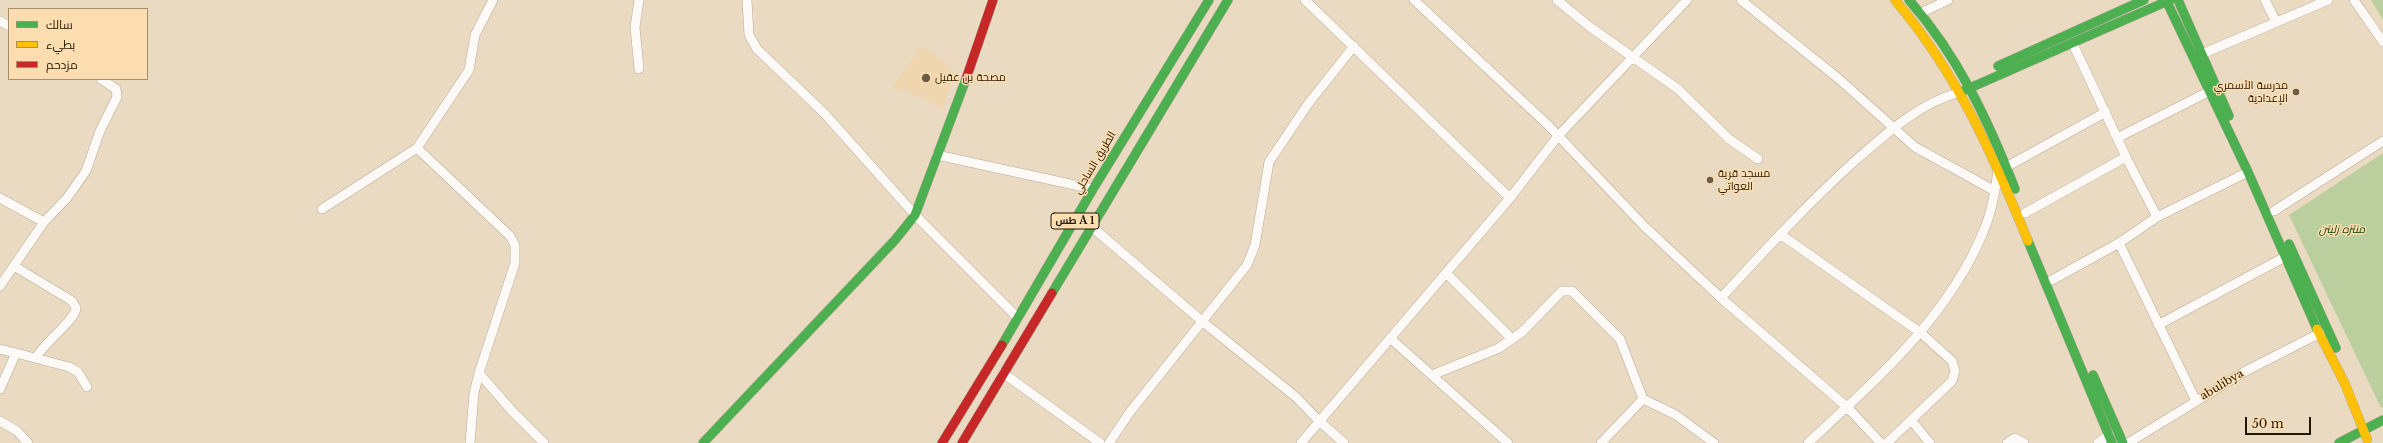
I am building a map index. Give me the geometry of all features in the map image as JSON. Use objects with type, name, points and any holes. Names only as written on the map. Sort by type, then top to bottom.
[{"type":"main road","points":[[703,443],[895,240],[915,215],[993,0]]},
{"type":"main road","name":"الطريق الساحلي","points":[[942,443],[1018,318],[1093,189],[1209,0]]},
{"type":"main road","name":"طس A 1","points":[[962,443],[1228,0]]},
{"type":"main road","points":[[1895,0],[1912,18],[1931,44],[1959,89],[2025,213],[2122,443]]},
{"type":"main road","points":[[1959,89],[2144,0]]},
{"type":"main road","points":[[2178,0],[2373,430]]},
{"type":"main road","points":[[1969,84],[2073,44],[2168,1],[2208,92],[2248,172],[2320,334],[2373,430]]},
{"type":"main road","points":[[1914,5],[1969,84],[2111,439]]},
{"type":"main road","points":[[2364,441],[2383,420]]},
{"type":"main road","points":[[2339,443],[2373,430]]},
{"type":"street","points":[[322,209],[417,148],[469,70],[475,35],[493,0]]},
{"type":"street","points":[[639,0],[635,27],[639,69]]},
{"type":"street","points":[[747,0],[749,34],[757,49],[825,114],[915,215],[1018,318]]},
{"type":"street","points":[[1305,0],[1510,198]]},
{"type":"street","points":[[1414,0],[1558,136],[1644,226],[1721,298],[1847,407],[1881,443]]},
{"type":"street","points":[[1557,0],[1590,27],[1678,89],[1729,139],[1758,159]]},
{"type":"street","points":[[1301,443],[1510,198],[1558,136],[1687,0]]},
{"type":"street","points":[[1741,0],[1839,79],[1892,128],[1927,154],[1995,191]]},
{"type":"street","points":[[1914,5],[1948,0]]},
{"type":"street","points":[[2265,0],[2276,22]]},
{"type":"street","points":[[2202,54],[2328,0]]},
{"type":"street","points":[[2354,0],[2383,42]]},
{"type":"street","points":[[2073,44],[2119,137],[2126,157],[2157,218]]},
{"type":"street","points":[[1109,443],[1130,412],[1247,265],[1255,245],[1269,162],[1308,104],[1354,46]]},
{"type":"street","points":[[0,286],[44,222],[67,198],[86,171],[100,131],[117,97],[116,89],[102,80]]},
{"type":"street","points":[[1721,298],[1829,184],[1892,128],[1959,89]]},
{"type":"street","points":[[2119,137],[2208,92]]},
{"type":"street","points":[[1808,443],[1847,407],[1921,333],[1956,282],[1974,252],[1984,229],[2002,169],[2106,112]]},
{"type":"street","points":[[2274,211],[2383,141]]},
{"type":"street","points":[[417,148],[510,236],[515,245],[514,263],[474,392],[470,443]]},
{"type":"street","points":[[938,155],[1093,189]]},
{"type":"street","points":[[2025,213],[2126,157]]},
{"type":"street","points":[[2052,280],[2119,243],[2157,218],[2248,172]]},
{"type":"street","points":[[0,198],[44,222]]},
{"type":"street","points":[[1092,227],[1203,322],[1296,397],[1319,421],[1344,443]]},
{"type":"street","points":[[1780,234],[1921,333],[1952,361],[1955,371],[1952,381],[1887,443]]},
{"type":"street","points":[[2119,243],[2196,401]]},
{"type":"street","points":[[2158,324],[2285,257]]},
{"type":"street","points":[[14,266],[72,302],[76,308],[73,316],[51,338],[36,358]]},
{"type":"street","points":[[1446,273],[1512,339]]},
{"type":"street","points":[[1432,375],[1499,348],[1512,339],[1562,291],[1572,291],[1620,339],[1643,399],[1676,415],[1714,443]]},
{"type":"street","name":"abulibya","points":[[2128,443],[2244,372],[2320,334]]},
{"type":"street","points":[[1390,338],[1432,375],[1498,439],[1508,443]]},
{"type":"street","points":[[0,349],[36,358],[78,372],[88,387]]},
{"type":"street","points":[[0,389],[16,353]]},
{"type":"street","points":[[479,373],[512,411],[544,443]]},
{"type":"street","points":[[1004,373],[1100,443]]},
{"type":"street","points":[[1601,443],[1643,399]]},
{"type":"street","points":[[1911,420],[1930,443]]},
{"type":"street","points":[[0,421],[16,431],[28,443]]},
{"type":"street","points":[[2007,443],[2015,438],[2024,443]]},
{"type":"street","points":[[2098,443],[2111,439]]},
{"type":"shaded area","name":"مصحة بن عقيل","points":[[922,46],[950,67],[954,74],[942,110],[920,94],[917,98],[905,88],[901,93],[892,86]]},
{"type":"green space","points":[[2371,0],[2383,0],[2383,20]]},
{"type":"green space","name":"منتزه زليتن","points":[[2383,153],[2383,407],[2381,408],[2289,215]]},
{"type":"traffic: fast","points":[[1002,345],[1093,189],[1209,0]]},
{"type":"traffic: fast","points":[[1052,293],[1228,0]]},
{"type":"traffic: fast","points":[[1909,0],[1927,21],[1957,66],[1983,114],[2015,189]]},
{"type":"traffic: fast","points":[[1998,66],[2144,0]]},
{"type":"traffic: fast","points":[[2166,0],[2248,172],[2317,329]]},
{"type":"traffic: fast","points":[[1963,91],[2170,0]]},
{"type":"traffic: fast","points":[[2178,0],[2229,116]]},
{"type":"traffic: fast","points":[[703,443],[895,240],[915,215],[966,79]]},
{"type":"traffic: fast","points":[[2028,241],[2112,443]]},
{"type":"traffic: fast","points":[[2289,244],[2336,348]]},
{"type":"traffic: fast","points":[[2093,375],[2123,443]]},
{"type":"traffic: fast","points":[[2339,443],[2383,420]]},
{"type":"traffic: slow","points":[[1895,0],[1937,56],[1955,85],[2001,176],[2028,241]]},
{"type":"traffic: slow","points":[[2317,329],[2345,384],[2367,439]]},
{"type":"traffic: jam","points":[[966,79],[993,0]]},
{"type":"traffic: jam","points":[[962,443],[1052,293]]},
{"type":"traffic: jam","points":[[942,443],[1002,345]]},
{"type":"place","name":"مصحة بن عقيل","points":[[926,78]]},
{"type":"place","name":"مدرسة الأسمري الإعدادية","points":[[2296,92]]},
{"type":"place","name":"مسجد قرية العواتي","points":[[1710,180]]}]
